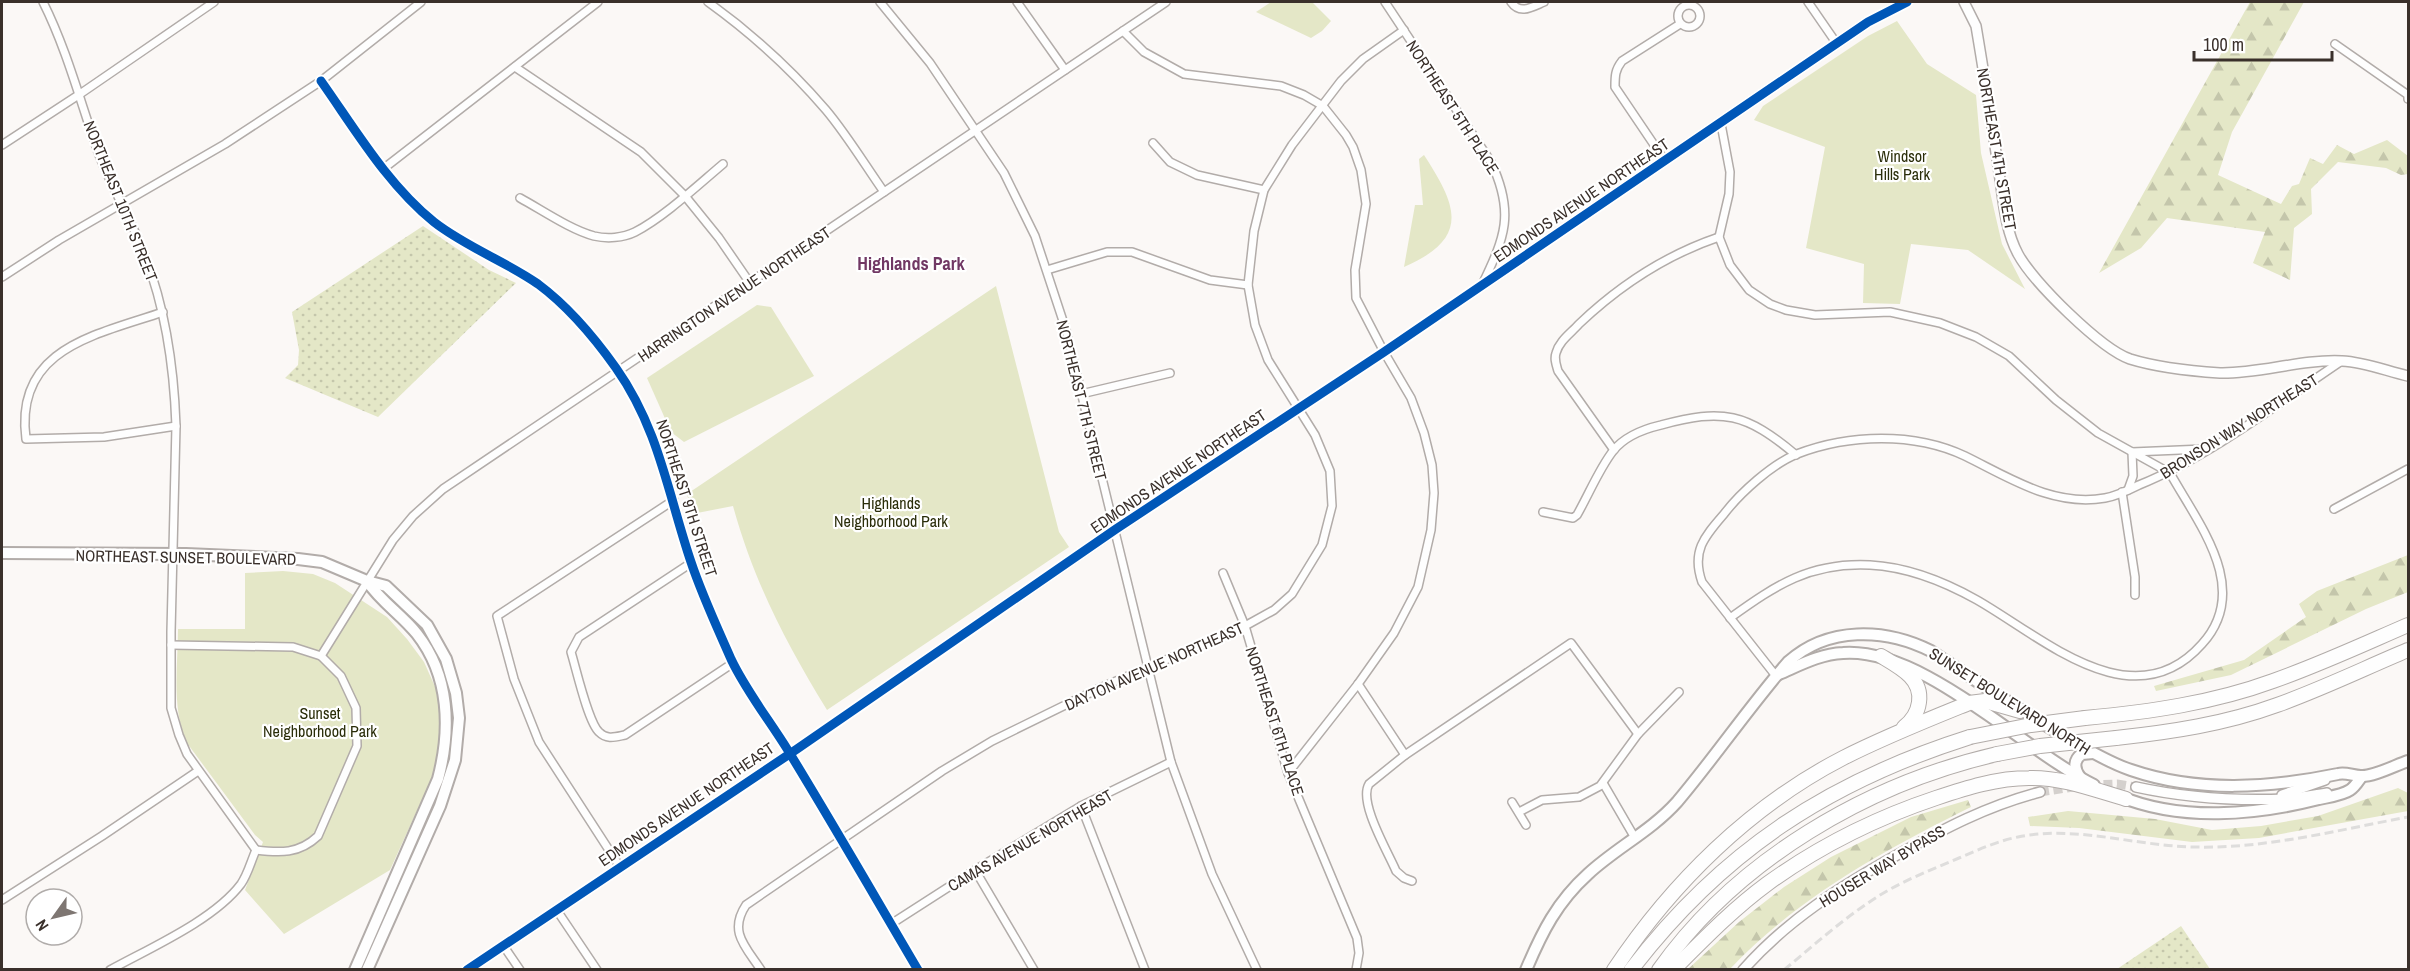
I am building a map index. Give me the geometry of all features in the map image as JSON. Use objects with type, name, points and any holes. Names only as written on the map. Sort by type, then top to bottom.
[{"type":"highway","points":[[1630,969],[1702,888],[1748,849],[1794,816],[1845,786],[1878,770],[1970,737],[2031,725],[2183,705],[2244,691],[2300,671],[2409,625]]},
{"type":"highway","points":[[1659,969],[1685,937],[1734,888],[1774,855],[1860,802],[1908,781],[1967,761],[2040,746],[2209,725],[2302,696],[2409,650]]},
{"type":"highway","points":[[1881,656],[1908,673],[1917,685],[1920,694],[1915,716],[1893,734]]},
{"type":"highway","points":[[1614,969],[1642,930],[1678,887],[1734,833],[1807,779],[1893,734],[1969,703],[1985,701],[2020,711]]},
{"type":"highway","points":[[1673,969],[1742,904],[1766,885],[1824,848],[1904,809],[1967,788],[2008,779],[2031,778],[2065,782],[2126,799]]},
{"type":"main road","name":"NORTHEAST SUNSET BOULEVARD","points":[[2,553],[173,554],[298,559],[340,568],[367,581],[386,586],[426,625],[446,659],[450,673],[459,718],[455,760],[449,783],[367,969]]},
{"type":"main road","name":"NORTHEAST SUNSET BOULEVARD","points":[[355,969],[429,802],[444,758],[447,718],[439,677],[424,644],[406,623],[377,596],[367,581]]},
{"type":"main road","name":"SUNSET BOULEVARD NORTH","points":[[1526,969],[1545,928],[1569,893],[1589,873],[1676,803],[1796,654],[1843,635],[1877,634],[1896,637],[1930,651],[2020,711],[2094,753],[2131,770],[2215,786],[2267,786],[2344,772],[2362,776]]},
{"type":"main road","points":[[424,644],[435,654],[443,669],[450,673]]},
{"type":"main road","name":"SUNSET BOULEVARD NORTH","points":[[1776,676],[1808,661],[1834,654],[1859,652],[1881,656],[1906,665],[1969,703],[2082,778],[2126,799],[2168,808],[2199,812],[2246,812],[2290,807],[2350,790]]},
{"type":"main road","points":[[2082,778],[2075,768],[2076,760],[2082,754],[2094,753]]},
{"type":"main road","points":[[2350,790],[2362,776],[2409,761]]},
{"type":"street","name":"NORTHEAST 10TH STREET","points":[[43,2],[58,30],[98,153],[146,256],[163,312],[174,386],[176,426],[171,645],[171,708],[174,722],[187,754],[256,850]]},
{"type":"street","points":[[2,145],[214,2]]},
{"type":"street","points":[[2,277],[122,203],[225,144],[321,81],[421,2]]},
{"type":"street","points":[[383,169],[598,2]]},
{"type":"street","points":[[708,2],[746,30],[827,111],[884,192]]},
{"type":"street","name":"NORTHEAST 7TH STREET","points":[[880,2],[930,63],[1004,173],[1022,206],[1047,270],[1066,330],[1171,762],[1212,874],[1257,969]]},
{"type":"street","points":[[1017,2],[1065,70]]},
{"type":"street","name":"HARRINGTON AVENUE NORTHEAST","points":[[321,656],[393,540],[442,489],[1166,2]]},
{"type":"street","name":"NORTHEAST 5TH PLACE","points":[[1385,2],[1491,162],[1502,184],[1505,222],[1501,246],[1482,285]]},
{"type":"street","points":[[1511,2],[1520,9],[1527,10],[1544,2]]},
{"type":"street","points":[[1808,2],[1837,44]]},
{"type":"street","name":"EDMONDS AVENUE NORTHEAST","points":[[467,969],[790,753],[1116,529],[1384,352],[1868,22],[1907,2]]},
{"type":"street","name":"NORTHEAST 4TH STREET","points":[[1964,2],[1976,26],[2011,235],[2018,253],[2036,281],[2065,309],[2109,347],[2128,358],[2169,368],[2226,373],[2312,362],[2342,361]]},
{"type":"street","points":[[1665,161],[1615,87],[1615,76],[1616,69],[1622,61],[1680,24]]},
{"type":"street","name":"DAYTON AVENUE NORTHEAST","points":[[761,969],[739,937],[737,924],[746,904],[942,771],[992,741],[1148,666],[1245,626],[1274,610],[1292,594],[1322,545],[1332,506],[1330,471],[1315,435],[1268,360],[1255,325],[1248,285],[1254,231],[1264,190],[1292,145],[1341,81],[1363,59],[1404,30]]},
{"type":"street","points":[[1123,31],[1143,52],[1184,74],[1281,86],[1304,95],[1323,106],[1346,135],[1361,170],[1366,204],[1355,270],[1356,298],[1411,398],[1424,433],[1432,465],[1434,493],[1432,521],[1418,587],[1394,633],[1358,684],[1288,773]]},
{"type":"street","points":[[2335,44],[2408,96],[2409,99]]},
{"type":"street","points":[[515,68],[641,152],[685,196],[719,238],[750,283]]},
{"type":"street","name":"NORTHEAST 9TH STREET","points":[[321,81],[383,169],[432,221],[452,236],[537,284],[570,311],[595,339],[619,372],[640,407],[652,433],[674,500],[691,563],[733,663],[790,753],[918,969]]},
{"type":"street","points":[[1721,124],[1730,171],[1729,194],[1719,237],[1730,265],[1749,290],[1770,304],[1786,310],[1815,315],[1890,312],[1940,323],[1976,337],[2009,356],[2056,400],[2098,433],[2170,472],[2219,566],[2224,594],[2220,614],[2208,638],[2189,657],[2165,670],[2146,675],[2110,674],[2069,657],[1977,600],[1940,581],[1871,565],[1827,568],[1789,579],[1775,586],[1730,618]]},
{"type":"street","points":[[1153,143],[1170,162],[1197,175],[1264,190]]},
{"type":"street","points":[[520,198],[593,236],[607,238],[623,236],[635,232],[685,196],[723,164]]},
{"type":"street","points":[[1614,450],[1557,371],[1554,360],[1560,343],[1602,302],[1629,282],[1674,254],[1719,237]]},
{"type":"street","points":[[1047,270],[1107,252],[1132,252],[1210,280],[1248,285]]},
{"type":"street","points":[[163,312],[96,335],[58,352],[45,364],[37,376],[23,419],[26,439],[104,437],[176,426]]},
{"type":"street","points":[[2342,361],[2364,363],[2409,376]]},
{"type":"street","name":"BRONSON WAY NORTHEAST","points":[[1776,676],[1702,582],[1698,564],[1702,541],[1735,500],[1766,474],[1796,455],[1833,444],[1873,438],[1916,441],[1963,455],[2006,478],[2046,494],[2072,499],[2108,498],[2170,472],[2342,361]]},
{"type":"street","points":[[1081,394],[1170,373]]},
{"type":"street","points":[[1543,512],[1573,518],[1577,515],[1614,450],[1636,433],[1690,417],[1720,414],[1759,427],[1796,455]]},
{"type":"street","points":[[2132,452],[2207,449]]},
{"type":"street","points":[[2132,452],[2133,476],[2125,491],[2135,577],[2134,596]]},
{"type":"street","points":[[2334,509],[2409,469]]},
{"type":"street","points":[[620,867],[539,742],[514,679],[497,616],[674,500]]},
{"type":"street","points":[[691,563],[579,637],[571,652],[590,716],[598,732],[610,738],[625,735],[733,663]]},
{"type":"street","name":"NORTHEAST 6TH PLACE","points":[[1223,573],[1245,626],[1288,773],[1357,938],[1359,953],[1356,969]]},
{"type":"street","points":[[1412,881],[1396,871],[1366,804],[1365,790],[1373,779],[1405,755],[1571,643],[1638,734]]},
{"type":"street","points":[[110,969],[168,938],[220,904],[241,883],[256,850],[288,852],[310,843],[318,836],[357,746],[356,708],[350,692],[341,676],[321,656],[293,647],[171,645]]},
{"type":"street","points":[[1358,684],[1405,755]]},
{"type":"street","points":[[1519,812],[1542,800],[1585,795],[1603,783],[1638,734],[1678,692]]},
{"type":"street","name":"CAMAS AVENUE NORTHEAST","points":[[891,924],[1081,806],[1171,762]]},
{"type":"street","points":[[2,900],[198,771]]},
{"type":"street","points":[[2265,798],[2297,790],[2344,772]]},
{"type":"street","points":[[1603,783],[1635,838]]},
{"type":"street","points":[[2136,787],[2200,798],[2297,798],[2350,790]]},
{"type":"street","name":"HOUSER WAY BYPASS","points":[[1743,969],[1806,911],[1859,876],[1968,816],[2005,801],[2040,792]]},
{"type":"street","points":[[1512,802],[1526,825]]},
{"type":"street","points":[[1081,806],[1145,969]]},
{"type":"street","points":[[975,870],[1034,969]]},
{"type":"street","points":[[556,909],[597,969]]},
{"type":"street","points":[[503,945],[520,969]]},
{"type":"green space","points":[[1271,2],[1312,2],[1331,21],[1311,38],[1256,12]]},
{"type":"green space","points":[[2250,2],[2304,2],[2232,132],[2218,175],[2281,204],[2292,186],[2299,184],[2310,158],[2323,164],[2337,145],[2354,154],[2387,140],[2408,156],[2408,174],[2401,175],[2386,168],[2338,162],[2311,189],[2312,214],[2294,228],[2290,280],[2253,263],[2265,232],[2167,218],[2141,248],[2099,273]]},
{"type":"green space","name":"Windsor Hills Park","points":[[1897,21],[1927,64],[1976,95],[1981,153],[2002,244],[2025,289],[1968,250],[1911,244],[1900,304],[1863,303],[1864,264],[1806,248],[1825,147],[1754,120],[1763,106],[1868,36]]},
{"type":"green space","points":[[1424,155],[1444,190],[1452,219],[1448,232],[1440,244],[1425,256],[1404,267],[1415,205],[1423,205],[1419,159]]},
{"type":"green space","points":[[423,226],[489,270],[516,283],[378,417],[285,378],[298,365],[299,350],[292,312]]},
{"type":"green space","name":"Highlands Neighborhood Park","points":[[996,286],[1059,532],[1069,547],[827,710],[772,611],[751,561],[733,506],[692,514],[687,494]]},
{"type":"green space","points":[[757,305],[771,307],[814,376],[684,442],[671,432],[647,378]]},
{"type":"green space","points":[[2408,555],[2408,592],[2366,609],[2231,675],[2156,691],[2154,686],[2244,660],[2306,617],[2299,604],[2317,591]]},
{"type":"green space","name":"Sunset Neighborhood Park","points":[[283,571],[313,574],[335,583],[387,617],[424,662],[437,691],[442,713],[441,745],[436,769],[390,870],[284,934],[245,890],[263,842],[255,835],[187,743],[179,716],[176,687],[178,629],[245,629],[245,573]]},
{"type":"green space","points":[[2398,788],[2408,793],[2408,811],[2259,838],[2192,842],[2079,828],[2030,826],[2028,817],[2068,811],[2155,819],[2212,830],[2261,826],[2318,816]]},
{"type":"green space","points":[[1968,800],[1971,807],[1874,858],[1813,898],[1756,943],[1730,969],[1688,969],[1739,922],[1784,887],[1831,857],[1911,817]]},
{"type":"green space","points":[[2181,926],[2210,969],[2117,969]]},
{"type":"tunnel","points":[[2090,785],[2117,784],[2136,787]]},
{"type":"tunnel","points":[[2040,792],[2073,787]]},
{"type":"railway","points":[[1784,970],[1841,923],[1887,891],[1988,846],[2018,837],[2062,833],[2172,846],[2221,847],[2301,838],[2408,817]]},
{"type":"cycle path","points":[[467,970],[797,749],[1116,529],[1384,352],[1868,22],[1907,2]]},
{"type":"cycle path","points":[[321,81],[373,155],[401,191],[417,207],[446,231],[538,284],[580,323],[616,368],[631,391],[653,438],[695,574],[737,671],[782,740],[918,970]]},
{"type":"district","name":"Highlands Park","points":[[911,263]]}]
